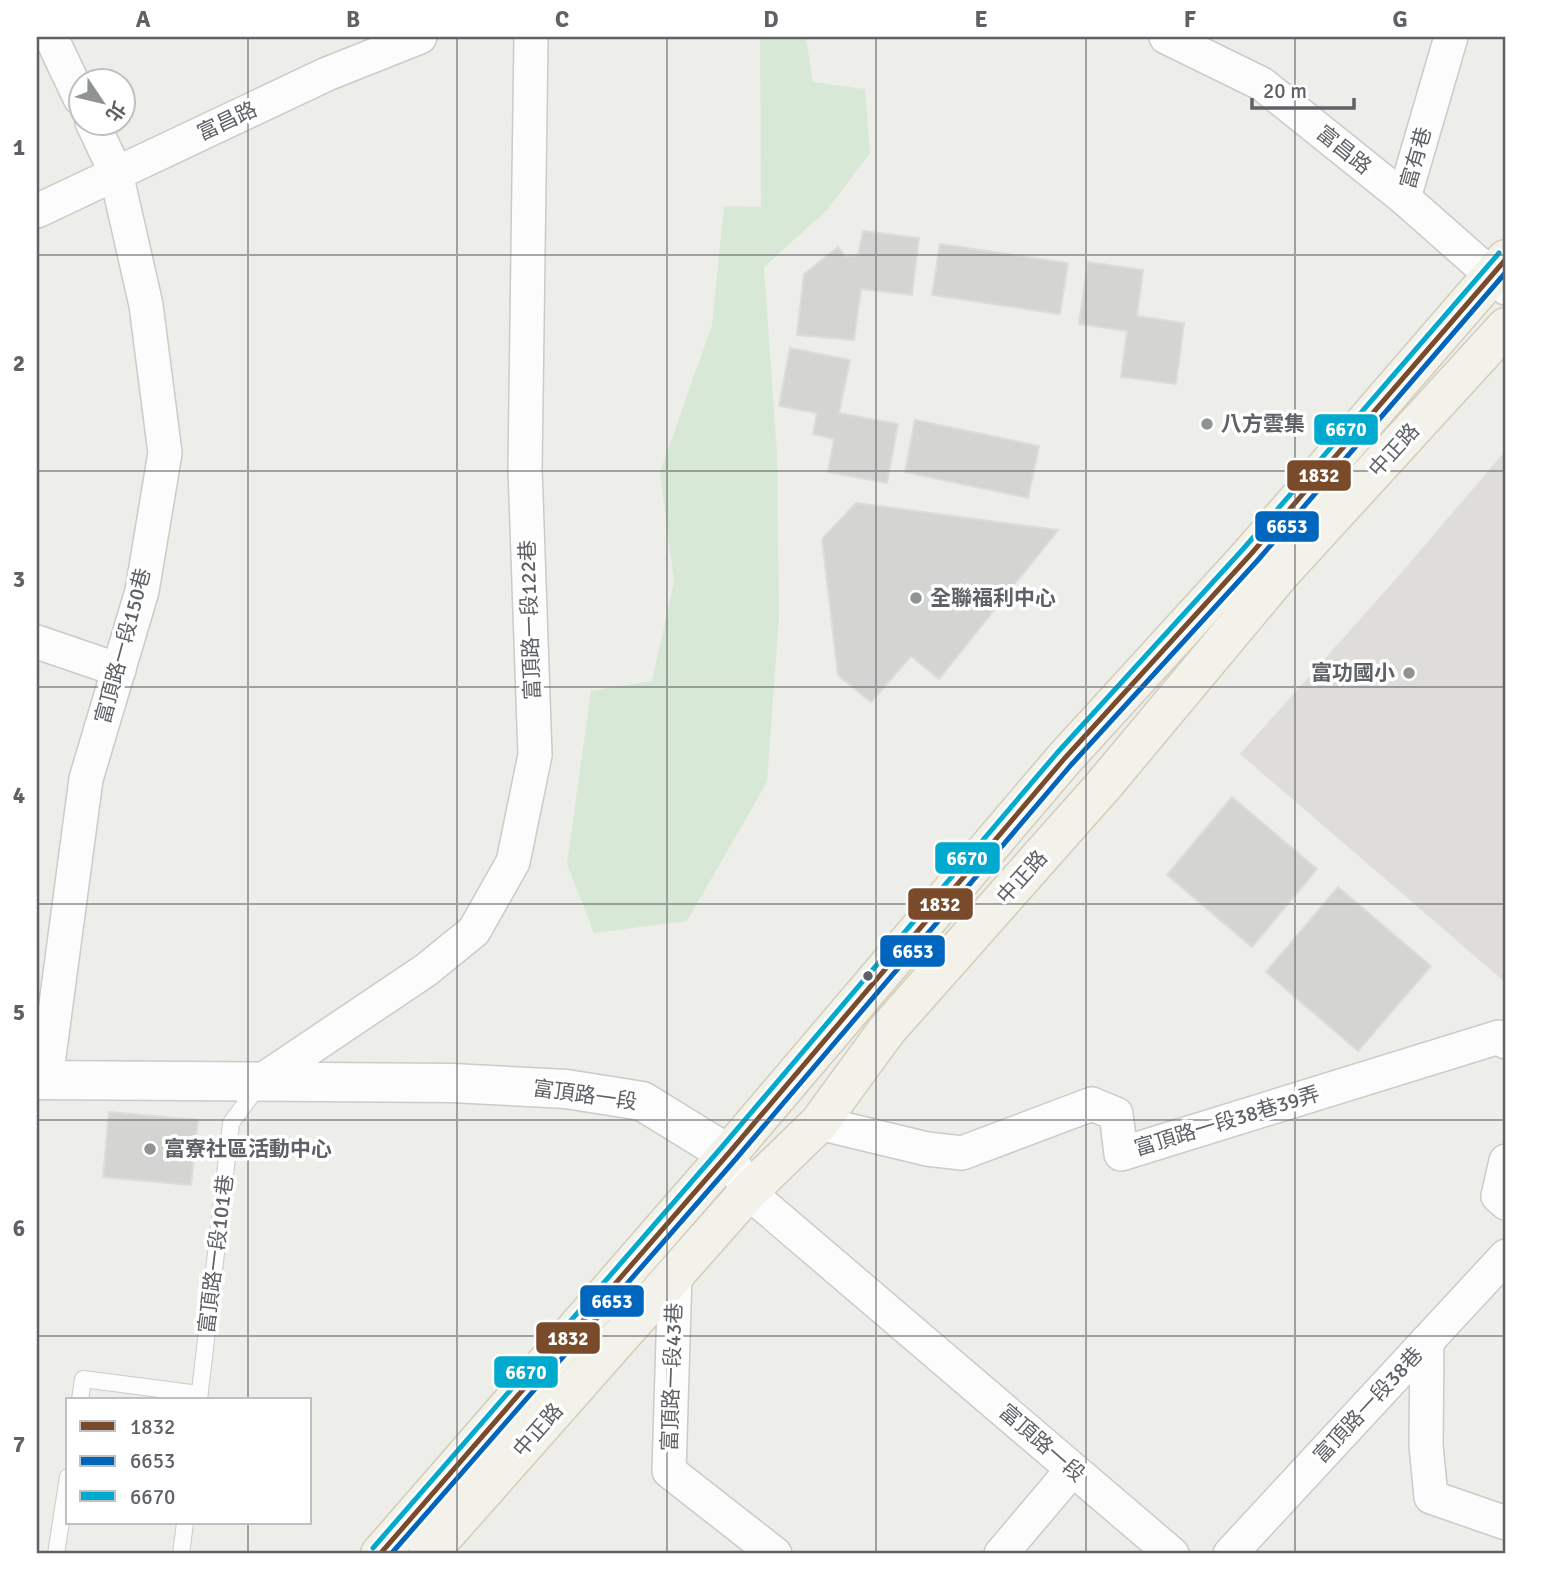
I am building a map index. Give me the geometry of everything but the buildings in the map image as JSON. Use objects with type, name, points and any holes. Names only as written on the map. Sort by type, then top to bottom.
[{"type":"main road","name":"中正路","points":[[380,1554],[728,1154],[1064,759],[1501,274]]},
{"type":"main road","name":"中正路","points":[[428,1554],[748,1192],[819,1123],[887,1030],[1103,786],[1280,574],[1506,327]]},
{"type":"street","points":[[51,37],[66,69]]},
{"type":"street","name":"富昌路","points":[[37,211],[327,74],[420,37]]},
{"type":"street","name":"富頂路一段122巷","points":[[261,1081],[426,970],[474,932],[513,862],[535,755],[525,468],[531,37]]},
{"type":"street","name":"富昌路","points":[[1166,37],[1262,84],[1501,274]]},
{"type":"street","name":"富有巷","points":[[1404,198],[1451,37]]},
{"type":"street","name":"富頂路一段150巷","points":[[41,1079],[86,779],[142,591],[165,453],[146,305],[116,173],[99,136]]},
{"type":"street","points":[[37,642],[119,670]]},
{"type":"street","name":"富頂路一段38巷39弄","points":[[819,1123],[928,1149],[962,1153],[1091,1104],[1116,1114],[1121,1154],[1499,1037],[1506,1042]]},
{"type":"street","name":"富頂路一段","points":[[41,1079],[452,1083],[566,1089],[642,1101],[728,1154],[748,1192],[1172,1554]]},
{"type":"street","points":[[1506,1161],[1499,1196],[1506,1203]]},
{"type":"street","name":"富頂路一段38巷","points":[[1230,1554],[1506,1256]]},
{"type":"street","name":"富頂路一段43巷","points":[[675,1274],[669,1471],[775,1554]]},
{"type":"street","points":[[1427,1341],[1426,1445],[1431,1497],[1506,1523]]},
{"type":"street","points":[[1002,1554],[1072,1470]]},
{"type":"lane","name":"富頂路一段101巷","points":[[199,1397],[231,1123],[261,1081]]},
{"type":"lane","points":[[80,1398],[83,1379],[199,1397]]},
{"type":"lane","points":[[57,1554],[66,1491]]},
{"type":"lane","points":[[181,1554],[184,1524]]},
{"type":"shaded area","name":"富功國小","points":[[1506,450],[1506,983],[1240,754]]},
{"type":"green space","points":[[760,37],[806,37],[813,82],[865,89],[870,153],[827,210],[764,267],[777,454],[779,616],[767,782],[687,921],[594,933],[567,864],[591,691],[652,681],[674,582],[660,472],[712,325],[724,206],[761,207]]},
{"type":"transit line","name":"6670","points":[[373,1548],[721,1148],[1057,753],[1244,548],[1499,253]]},
{"type":"transit line","name":"1832","points":[[380,1554],[728,1154],[1064,759],[1251,554],[1506,259]]},
{"type":"transit line","name":"6653","points":[[391,1554],[735,1160],[1071,765],[1258,560],[1506,272]]},
{"type":"place","name":"八方雲集","points":[[1207,424]]},
{"type":"place","name":"全聯福利中心","points":[[916,598]]},
{"type":"place","name":"富功國小","points":[[1409,673]]},
{"type":"place","name":"富寮社區活動中心","points":[[150,1149]]}]
